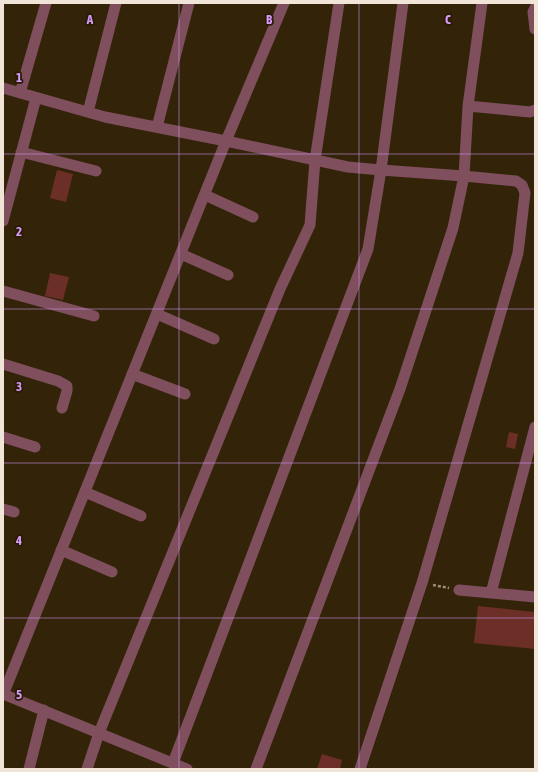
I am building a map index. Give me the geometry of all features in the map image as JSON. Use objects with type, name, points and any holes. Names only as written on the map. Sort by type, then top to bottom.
[{"type":"street","points":[[20,93],[46,3]]},
{"type":"street","points":[[88,112],[116,3]]},
{"type":"street","points":[[157,127],[190,3]]},
{"type":"street","points":[[188,769],[3,694],[180,254],[284,3]]},
{"type":"street","points":[[87,769],[99,733],[280,289],[310,225],[315,160],[339,3]]},
{"type":"street","points":[[173,763],[368,249],[381,170],[403,3]]},
{"type":"street","points":[[256,769],[400,389],[453,228],[464,176],[468,106],[482,3]]},
{"type":"street","points":[[534,11],[535,29]]},
{"type":"street","points":[[3,88],[104,117],[348,167],[516,181],[522,185],[525,193],[518,253],[422,583],[360,769]]},
{"type":"street","points":[[3,221],[36,98]]},
{"type":"street","points":[[468,106],[530,112],[535,110]]},
{"type":"street","points":[[21,152],[96,171]]},
{"type":"street","points":[[205,195],[253,217]]},
{"type":"street","points":[[180,254],[228,275]]},
{"type":"street","points":[[3,291],[94,316]]},
{"type":"street","points":[[156,314],[214,339]]},
{"type":"street","points":[[3,364],[58,381],[67,386],[67,392],[62,408]]},
{"type":"street","points":[[132,374],[185,394]]},
{"type":"street","points":[[491,593],[535,427]]},
{"type":"street","points":[[3,437],[35,447]]},
{"type":"street","points":[[85,492],[141,516]]},
{"type":"street","points":[[61,550],[112,572]]},
{"type":"street","points":[[459,590],[535,597]]},
{"type":"street","points":[[29,769],[44,710]]},
{"type":"path","points":[[422,583],[459,590]]},
{"type":"building","points":[[57,170],[73,174],[66,202],[50,198]]},
{"type":"building","points":[[50,273],[69,277],[63,300],[45,296]]},
{"type":"building","points":[[509,432],[518,434],[515,449],[506,447]]},
{"type":"building","points":[[478,606],[535,612],[535,649],[474,643]]},
{"type":"building","points":[[322,754],[342,760],[340,769],[317,769]]}]
